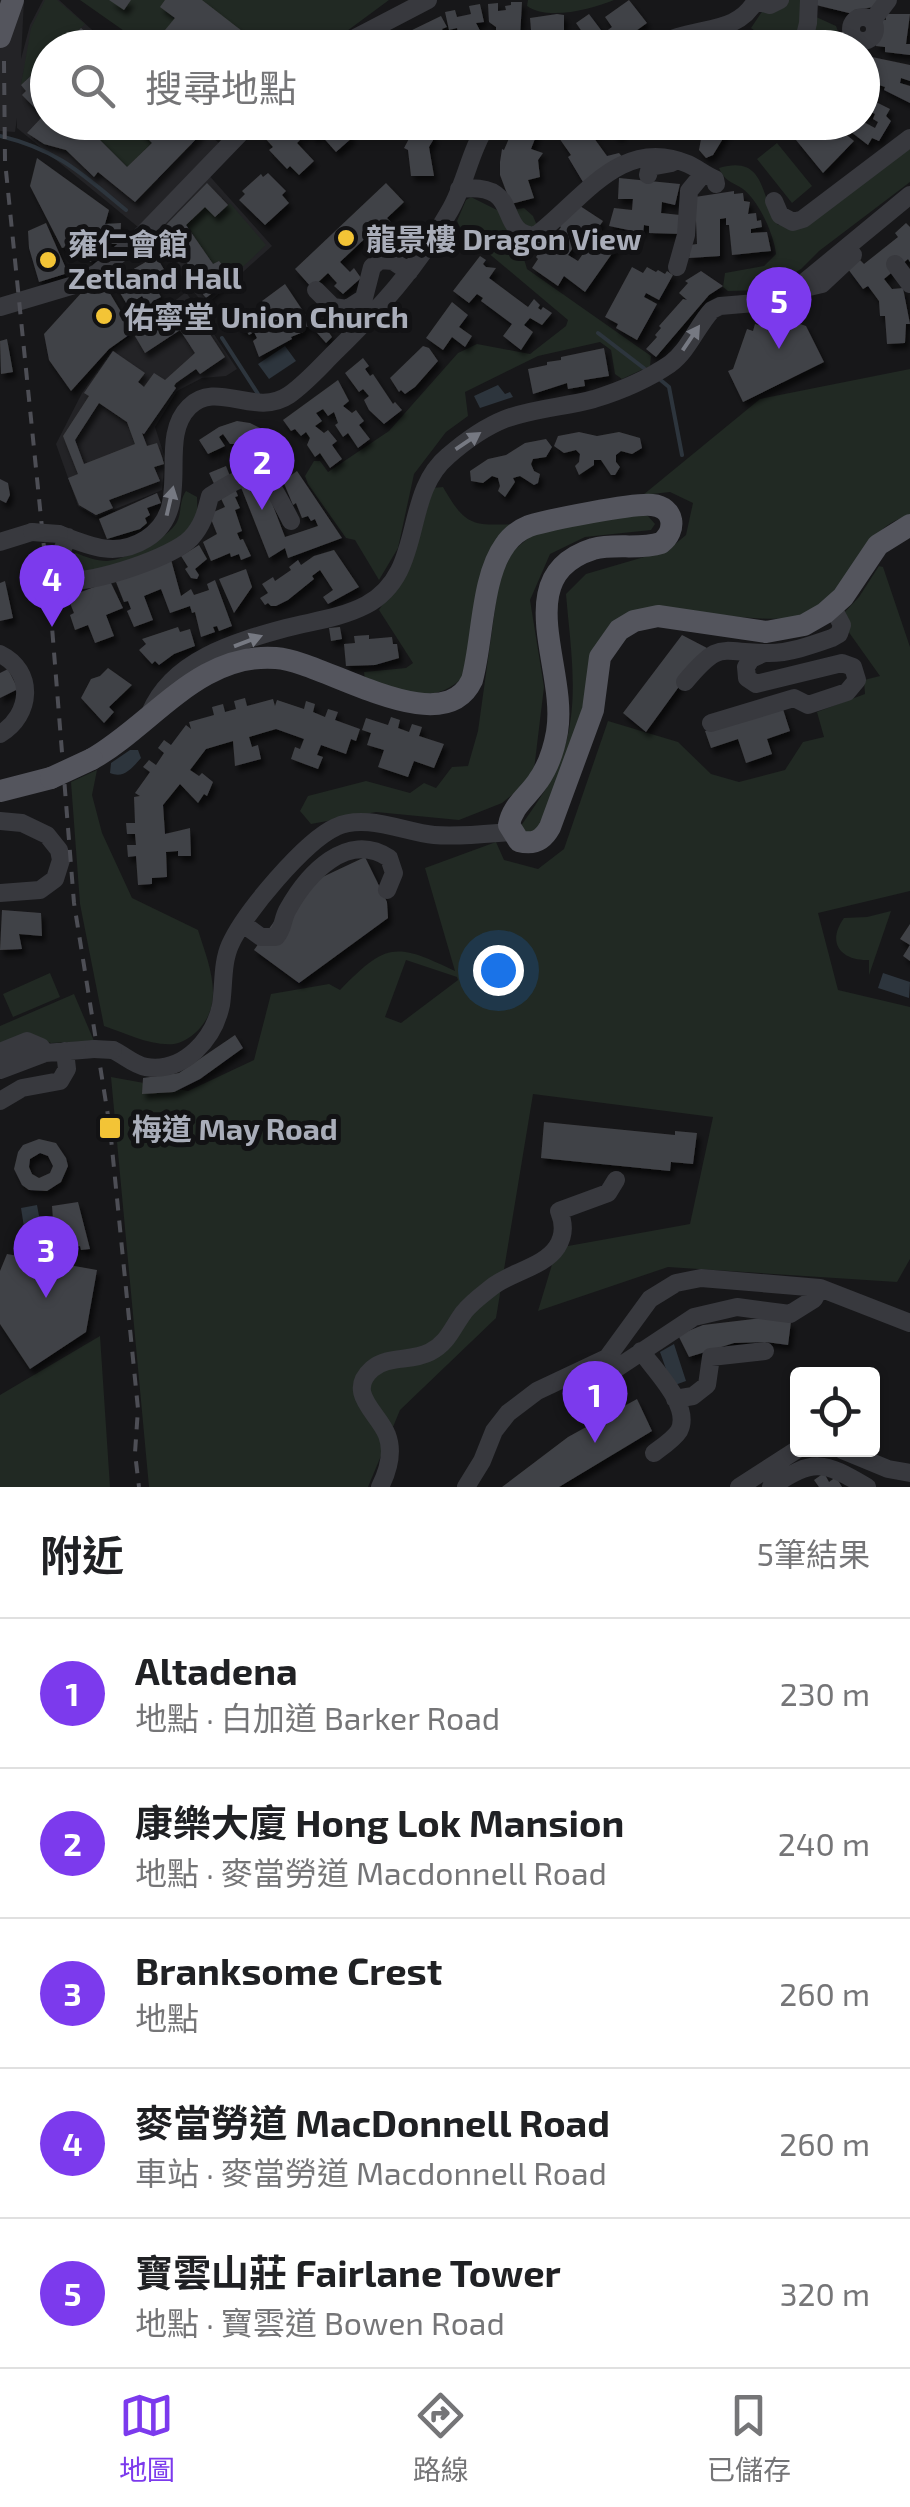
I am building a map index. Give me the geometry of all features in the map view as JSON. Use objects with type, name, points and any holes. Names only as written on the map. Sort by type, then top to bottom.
[{"type":"main road","points":[[0,37],[12,1]]},
{"type":"main road","points":[[0,790],[51,778],[92,759],[182,688],[234,664],[268,658],[302,664],[405,702],[450,702],[467,690],[472,680],[493,572],[499,554],[514,534],[536,524],[638,506],[659,506],[668,513],[672,524],[670,536],[661,544],[591,550],[566,564],[548,586],[546,602],[558,693],[558,730],[544,772],[513,812],[510,832],[519,841],[530,843],[547,832],[593,710],[600,657],[612,636],[642,618],[666,616],[774,632],[804,624],[833,608],[878,545],[910,526]]},
{"type":"street","points":[[370,30],[428,0]]},
{"type":"street","points":[[699,30],[735,23],[752,9],[756,0],[770,6],[780,0]]},
{"type":"street","points":[[804,30],[808,0]]},
{"type":"street","points":[[874,30],[872,21],[888,0]]},
{"type":"street","points":[[774,201],[780,215],[793,222],[803,219],[910,138]]},
{"type":"street","points":[[0,307],[97,274],[144,233],[234,140]]},
{"type":"street","points":[[0,542],[32,532],[64,536],[97,549],[113,550],[152,535],[171,504],[177,431],[186,410],[210,396],[256,404],[285,398],[392,296],[450,212],[477,140]]},
{"type":"street","points":[[459,189],[495,191],[510,211],[516,231],[535,236],[615,168],[644,156],[686,163],[710,179],[689,190],[686,235],[678,266]]},
{"type":"street","points":[[648,176],[650,167],[677,162]]},
{"type":"street","points":[[795,290],[910,195]]},
{"type":"street","points":[[148,718],[166,685],[189,664],[286,628],[340,616],[366,605],[385,591],[406,562],[429,478],[456,450],[504,419],[595,399],[656,373],[675,360],[712,310],[720,306],[768,302],[822,284],[904,207],[910,206]]},
{"type":"street","points":[[316,290],[334,306],[346,309],[364,298],[370,272],[380,260],[393,261],[409,272]]},
{"type":"street","points":[[895,264],[910,284]]},
{"type":"street","points":[[64,536],[59,572],[67,580],[92,580],[184,544],[204,521],[210,496],[241,476],[253,474],[271,483],[291,521]]},
{"type":"street","points":[[685,682],[716,651],[792,650],[836,636],[842,621],[833,608]]},
{"type":"street","points":[[711,723],[794,698],[808,706],[856,685],[856,670],[842,663],[756,684],[745,675],[746,667],[751,659],[764,653]]},
{"type":"street","points":[[0,654],[19,668],[25,686],[21,714],[0,734]]},
{"type":"street","points":[[0,821],[22,823],[47,836],[61,860],[55,880],[40,890],[0,893]]},
{"type":"street","points":[[0,1070],[45,1054],[104,1049],[136,1064],[155,1067],[176,1062],[208,1040],[221,1005],[228,948],[243,924],[308,846],[342,824],[368,823],[447,836],[510,832]]},
{"type":"street","points":[[243,924],[261,937],[276,937],[288,908],[319,868],[350,851],[373,851],[389,858],[394,873],[387,890]]},
{"type":"street","points":[[0,1052],[27,1041],[41,1047],[45,1054]]},
{"type":"street","points":[[0,1101],[22,1088],[60,1081],[67,1069],[66,1051]]},
{"type":"street","points":[[380,1487],[390,1460],[390,1445],[362,1397],[367,1375],[382,1363],[420,1356],[444,1343],[476,1300],[511,1274],[554,1250],[563,1231],[559,1210],[608,1192],[616,1180]]},
{"type":"street","points":[[466,1487],[494,1431],[508,1413],[537,1391],[607,1358],[650,1299],[667,1287],[701,1278],[820,1288],[910,1324]]},
{"type":"street","points":[[598,1410],[597,1394],[608,1374],[694,1317],[737,1307],[790,1314],[814,1299],[820,1288]]},
{"type":"street","points":[[675,1399],[693,1396],[707,1385],[711,1356],[765,1350]]},
{"type":"street","points":[[641,1352],[675,1399],[682,1417],[678,1432],[654,1453]]},
{"type":"street","points":[[739,1487],[790,1455]]},
{"type":"street","points":[[859,1457],[910,1473]]},
{"type":"street","points":[[770,1487],[798,1469],[814,1465],[836,1469],[868,1487]]},
{"type":"shaded area","points":[[0,0],[24,0],[21,59],[30,25],[43,0],[59,0],[92,30],[30,30],[30,139],[17,128],[17,118],[15,132],[0,131]]},
{"type":"shaded area","points":[[45,0],[57,0],[85,24],[79,30],[31,28]]},
{"type":"shaded area","points":[[80,0],[389,0],[348,30],[123,30]]},
{"type":"shaded area","points":[[528,0],[614,0],[582,10],[546,13],[527,6]]},
{"type":"shaded area","points":[[787,0],[803,0],[814,16],[838,30],[754,30],[751,28],[763,10]]},
{"type":"shaded area","points":[[30,34],[30,76],[21,85]]},
{"type":"shaded area","points":[[910,139],[910,182],[801,269],[767,290],[728,291],[723,287],[725,273],[764,266],[776,254],[769,228],[755,202],[726,179],[719,168],[746,167],[760,181],[778,225],[798,225]]},
{"type":"shaded area","points":[[32,140],[216,140],[220,144],[138,227]]},
{"type":"shaded area","points":[[99,140],[149,140],[152,143],[127,167]]},
{"type":"shaded area","points":[[777,143],[812,186],[792,203],[757,159]]},
{"type":"shaded area","points":[[206,172],[272,246],[205,306],[147,232]]},
{"type":"shaded area","points":[[471,197],[501,212],[524,208],[533,216],[541,235],[524,259],[527,269],[651,356],[650,366],[622,379],[615,374],[611,350],[600,342],[538,356],[465,392],[468,416],[446,432],[414,474],[398,548],[379,580],[355,540],[346,538],[308,484],[305,476],[314,461],[320,461],[328,472],[389,431],[458,353],[477,344],[530,354],[566,326],[568,320],[462,231],[457,221]]},
{"type":"shaded area","points":[[230,203],[266,245],[232,277],[219,261],[213,264],[186,225],[205,207],[215,217]]},
{"type":"shaded area","points":[[186,292],[237,369],[226,376],[202,378],[177,391],[155,427],[165,458],[162,490],[96,517],[78,506],[56,444],[82,393],[112,350]]},
{"type":"shaded area","points":[[285,346],[296,361],[269,379],[258,364]]},
{"type":"shaded area","points":[[910,369],[910,516],[880,531],[834,591],[805,614],[773,619],[651,608],[590,684],[543,836],[518,830],[556,771],[569,730],[572,672],[566,594],[586,574],[668,550],[686,535],[693,503],[670,492],[643,495],[760,399]]},
{"type":"shaded area","points":[[498,385],[513,397],[480,408],[474,396]]},
{"type":"shaded area","points":[[443,487],[457,509],[471,520],[514,524],[464,676],[452,686],[429,694],[365,680],[364,672],[406,668],[413,663],[379,610],[413,558],[433,488]]},
{"type":"shaded area","points":[[186,491],[197,497],[197,518],[174,543],[140,558],[69,573],[69,555],[115,560],[165,535],[177,522]]},
{"type":"shaded area","points":[[638,513],[655,524],[651,530],[585,537],[550,554],[530,600],[544,687],[533,778],[502,803],[459,820],[376,812],[311,824],[300,811],[308,796],[366,781],[410,793],[424,783],[436,788],[452,767],[468,766],[478,731],[499,580],[513,551],[533,534]]},
{"type":"shaded area","points":[[879,566],[883,567],[910,647],[910,891],[818,913],[838,990],[910,1007],[910,1259],[897,1282],[668,1267],[538,1311],[557,1248],[690,1224],[713,1117],[533,1094],[496,1318],[400,1410],[368,1487],[149,1487],[111,1077],[188,1091],[254,1060],[271,994],[329,984],[340,990],[368,963],[392,952],[418,955],[455,971],[425,868],[496,842],[504,860],[538,869],[564,849],[608,721],[678,742],[711,774],[739,782],[785,770],[803,742],[824,737],[817,712],[865,694],[864,680],[880,676],[843,624],[841,616]],"holes":[[[406,960],[457,977],[401,1023],[385,1017]]]},
{"type":"shaded area","points":[[130,750],[138,750],[141,758],[124,774],[110,773],[111,763]]},
{"type":"shaded area","points":[[97,770],[92,795],[102,833],[132,898],[198,930],[206,955],[212,1005],[200,1028],[177,1043],[147,1041],[104,1026],[80,904],[71,782]]},
{"type":"shaded area","points":[[891,911],[869,975],[869,960],[844,954],[836,935],[844,918]]},
{"type":"shaded area","points":[[50,973],[60,997],[13,1017],[3,994]]},
{"type":"shaded area","points":[[883,973],[910,982],[909,998],[878,988]]},
{"type":"shaded area","points":[[74,994],[94,1041],[51,1043],[31,1036],[0,1046],[0,1026]]},
{"type":"shaded area","points":[[37,1205],[44,1243],[27,1246],[21,1208]]},
{"type":"shaded area","points":[[100,1336],[110,1487],[0,1487],[0,1395]]},
{"type":"shaded area","points":[[674,1344],[686,1381],[672,1386],[660,1352]]},
{"type":"building","points":[[109,0],[131,0],[124,10]]},
{"type":"building","points":[[165,0],[202,0],[241,30],[165,30],[175,18],[160,7]]},
{"type":"building","points":[[629,0],[647,23],[637,30],[608,30],[612,27],[605,17]]},
{"type":"building","points":[[817,0],[880,0],[881,6],[854,10],[853,14],[816,5]]},
{"type":"building","points":[[522,2],[520,30],[496,30],[489,22],[488,4],[498,3],[498,11]]},
{"type":"building","points":[[480,4],[484,22],[476,23],[480,30],[449,30],[445,12],[455,10],[457,17],[471,14],[469,6]]},
{"type":"building","points":[[589,14],[601,30],[581,30],[576,23]]},
{"type":"building","points":[[886,14],[910,14],[906,44],[910,44],[910,55],[885,52],[885,47],[880,46],[877,20],[886,20]]},
{"type":"building","points":[[564,15],[564,30],[531,30],[530,18]]},
{"type":"building","points":[[441,16],[447,27],[443,30],[412,30]]},
{"type":"building","points":[[880,59],[910,65],[910,81],[901,78],[900,83],[910,86],[910,103],[884,90],[880,85]]},
{"type":"building","points":[[30,77],[30,103],[22,95],[26,91],[21,85]]},
{"type":"building","points":[[880,104],[890,109],[886,116],[891,121],[880,139]]},
{"type":"building","points":[[38,140],[100,140],[127,167],[152,143],[149,140],[195,140],[135,202],[98,172],[94,177],[66,150]]},
{"type":"building","points":[[267,140],[300,140],[297,143],[314,161],[299,175],[290,166],[287,169],[269,150],[273,147]]},
{"type":"building","points":[[325,140],[350,140],[336,152]]},
{"type":"building","points":[[408,140],[433,140],[429,147],[434,176],[411,176],[408,150],[404,148]]},
{"type":"building","points":[[508,140],[534,140],[531,149],[543,153],[538,160],[540,177],[528,180],[534,198],[511,204],[500,175]]},
{"type":"building","points":[[560,140],[595,140],[607,156],[619,153],[624,159],[586,187],[568,157],[571,155]]},
{"type":"building","points":[[701,140],[722,140],[713,155],[706,158],[699,150]]},
{"type":"building","points":[[796,140],[854,141],[823,173]]},
{"type":"building","points":[[37,158],[109,210],[105,224],[121,223],[120,244],[98,243],[102,255],[90,262],[83,242],[62,248],[30,186]]},
{"type":"building","points":[[268,173],[286,191],[282,195],[289,203],[265,225],[239,200],[245,194],[242,191],[261,174],[263,177]]},
{"type":"building","points":[[619,178],[680,184],[675,205],[662,202],[661,213],[680,215],[682,234],[649,233],[649,226],[644,225],[643,233],[609,226],[614,208],[632,210],[633,199],[618,199]]},
{"type":"building","points":[[207,183],[228,205],[215,217],[205,207],[186,225],[213,264],[219,261],[232,277],[206,298],[164,227]]},
{"type":"building","name":"龍景樓 Dragon View","points":[[386,183],[404,202],[387,218],[406,235],[389,252],[379,244],[384,240],[374,230],[340,262],[350,272],[354,268],[361,278],[343,294],[328,273],[312,288],[295,269]]},
{"type":"building","points":[[743,193],[744,201],[750,202],[748,214],[756,213],[762,227],[751,229],[751,233],[767,232],[771,251],[732,255],[726,218],[720,219],[720,256],[689,258],[690,245],[697,244],[695,197]]},
{"type":"building","points":[[577,204],[603,221],[596,231],[618,245],[585,292],[564,276],[558,286],[532,268],[536,257],[561,227],[558,225]],"holes":[[[577,242],[587,248],[578,261],[568,255]]]},
{"type":"building","name":"雍仁會館 Zetland Hall","points":[[46,223],[68,273],[39,282],[28,231]]},
{"type":"building","points":[[906,223],[910,227],[910,262],[908,259],[884,279],[892,289],[903,288],[910,324],[906,324],[905,343],[887,344],[885,316],[880,316],[879,301],[868,286],[863,289],[848,269],[860,260],[864,264],[898,237],[895,233]]},
{"type":"building","points":[[156,256],[165,271],[151,280],[161,297],[153,301],[156,305],[150,309],[142,296],[136,300],[141,308],[132,313],[113,281]]},
{"type":"building","points":[[480,256],[486,260],[486,267],[496,268],[489,278],[528,307],[534,299],[540,305],[538,308],[552,313],[542,325],[530,318],[524,325],[533,332],[521,350],[503,336],[512,324],[481,301],[483,298],[477,294],[469,303],[453,291]]},
{"type":"building","points":[[632,267],[643,273],[647,267],[673,275],[659,300],[646,293],[644,297],[657,304],[637,340],[605,317]]},
{"type":"building","points":[[701,271],[723,286],[709,295],[656,357],[646,349],[657,337],[659,326],[683,299],[687,300],[679,293],[688,283],[685,281]]},
{"type":"building","points":[[102,280],[133,332],[109,349],[71,391],[49,360],[44,334],[83,291]]},
{"type":"building","points":[[285,284],[311,323],[319,318],[332,337],[326,343],[311,326],[305,327],[303,332],[259,357],[254,332],[249,335],[237,323],[265,305],[262,301]]},
{"type":"building","points":[[188,301],[225,357],[200,374],[196,369],[176,383],[142,433],[147,446],[157,443],[164,464],[154,467],[160,481],[109,500],[113,508],[96,515],[79,505],[68,478],[78,474],[63,436],[89,396],[84,393],[113,351],[145,373],[138,382],[144,387],[154,373],[165,380],[195,353],[180,330],[145,353],[135,336]],"holes":[[[99,403],[127,422],[135,444],[84,464],[75,440]]]},
{"type":"building","points":[[452,302],[468,315],[459,327],[472,336],[465,347],[452,337],[443,350],[426,338]]},
{"type":"building","points":[[770,314],[806,326],[824,362],[743,402],[728,371],[733,369],[747,329],[753,331],[755,324],[765,327]]},
{"type":"building","points":[[7,339],[13,372],[1,374],[0,341]]},
{"type":"building","points":[[423,346],[438,361],[415,387],[405,394],[399,392],[390,378]]},
{"type":"building","points":[[604,348],[609,376],[584,380],[585,386],[568,389],[567,383],[533,394],[528,369]]},
{"type":"building","points":[[363,358],[370,376],[373,374],[393,404],[402,410],[384,424],[369,410],[364,400],[369,396],[363,389],[359,392],[345,373]]},
{"type":"building","points":[[338,380],[349,401],[343,406],[352,413],[356,410],[364,421],[359,425],[370,439],[358,448],[348,433],[343,437],[335,425],[338,423],[334,412],[328,416],[323,409],[316,413],[322,421],[315,426],[324,433],[328,430],[337,441],[332,445],[342,459],[330,468],[320,453],[315,457],[307,445],[310,438],[306,432],[301,436],[295,429],[291,431],[283,420]]},
{"type":"building","points":[[237,421],[278,437],[283,442],[279,450],[273,447],[270,453],[255,445],[253,448],[230,444],[223,434],[219,437],[225,446],[208,454],[199,440]]},
{"type":"building","points":[[579,432],[597,436],[619,432],[640,438],[642,448],[632,454],[621,451],[616,455],[620,467],[615,475],[601,460],[594,460],[594,465],[579,475],[575,466],[580,454],[576,450],[564,453],[554,446],[558,436]]},
{"type":"building","points":[[546,439],[552,447],[546,457],[533,459],[531,464],[540,474],[538,483],[534,485],[520,476],[513,478],[515,482],[505,497],[498,491],[498,478],[492,476],[483,483],[471,481],[470,471],[488,459],[506,455],[525,443]]},
{"type":"building","points":[[254,459],[266,475],[262,477],[285,537],[318,526],[315,519],[302,518],[283,481],[297,471],[342,538],[288,558],[285,548],[269,558],[233,467]]},
{"type":"building","points":[[226,466],[240,508],[235,510],[242,531],[237,533],[251,556],[241,560],[239,554],[231,557],[230,553],[211,561],[203,542],[217,534],[209,514],[225,507],[209,473]]},
{"type":"building","points":[[0,479],[8,483],[10,495],[6,503],[0,500]]},
{"type":"building","points":[[157,493],[161,503],[147,508],[147,523],[107,539],[99,519]]},
{"type":"building","points":[[199,545],[207,559],[195,569],[197,579],[191,578],[181,556]]},
{"type":"building","points":[[334,550],[359,587],[328,604],[323,597],[333,590],[320,570],[288,600],[276,606],[265,605],[260,598],[268,593],[262,584],[273,577],[275,581],[298,560],[301,565]]},
{"type":"building","points":[[170,556],[181,596],[191,589],[194,595],[209,590],[207,584],[215,580],[232,626],[219,631],[217,626],[213,627],[215,632],[201,637],[190,606],[170,613],[161,589],[144,596],[153,620],[134,627],[127,611],[131,609],[128,601],[124,602],[114,577]]},
{"type":"building","points":[[246,569],[252,587],[234,613],[219,579]]},
{"type":"building","points":[[5,581],[13,618],[0,621],[0,583]]},
{"type":"building","points":[[110,581],[123,608],[106,615],[114,636],[95,643],[88,625],[75,630],[70,615],[74,613],[66,593]]},
{"type":"building","points":[[178,627],[180,632],[190,629],[195,646],[159,665],[155,661],[152,664],[139,650],[146,644],[142,639]]},
{"type":"building","points":[[340,627],[342,639],[331,641],[329,628]]},
{"type":"building","points":[[369,635],[369,639],[392,637],[399,658],[375,665],[346,666],[344,644],[355,643],[354,636]]},
{"type":"building","points":[[682,635],[707,648],[646,732],[623,713]]},
{"type":"building","points":[[108,668],[132,685],[109,707],[114,712],[104,723],[81,698],[91,679]]},
{"type":"building","points":[[8,669],[18,689],[0,698],[0,673]]},
{"type":"building","points":[[245,698],[247,706],[273,699],[275,706],[277,700],[304,709],[306,701],[315,704],[313,712],[325,717],[328,709],[338,712],[335,720],[360,729],[346,754],[321,745],[317,755],[323,757],[318,769],[291,759],[295,747],[300,749],[304,739],[276,729],[249,737],[252,747],[258,745],[261,759],[235,766],[233,741],[206,749],[190,770],[213,782],[207,796],[204,794],[198,803],[180,784],[163,805],[165,834],[190,828],[191,856],[166,852],[167,877],[152,878],[152,884],[138,885],[136,856],[128,857],[127,845],[136,845],[135,834],[127,834],[126,823],[135,823],[134,797],[140,796],[135,793],[150,772],[143,767],[149,760],[156,765],[164,753],[158,748],[164,740],[171,745],[186,725],[191,729],[189,722],[214,715],[212,707],[223,704],[225,712],[236,709],[234,701]]},
{"type":"building","points":[[782,706],[790,731],[767,739],[772,754],[746,763],[738,739],[711,748],[705,731]]},
{"type":"building","points":[[391,717],[400,720],[398,728],[409,732],[412,724],[422,727],[419,736],[444,744],[434,768],[414,761],[408,777],[378,767],[384,750],[367,745],[371,733],[362,730],[366,718],[388,725]]},
{"type":"building","points":[[365,857],[387,902],[388,918],[299,983],[254,950],[297,889]]},
{"type":"building","points":[[2,910],[41,913],[42,936],[19,934],[22,949],[0,950]]},
{"type":"building","points":[[910,924],[910,945],[900,939]]},
{"type":"building","points":[[235,1035],[243,1048],[200,1079],[174,1092],[142,1094],[143,1078],[179,1073]]},
{"type":"building","points":[[544,1122],[675,1135],[675,1131],[697,1133],[693,1164],[671,1162],[670,1171],[541,1158]]},
{"type":"building","points":[[39,1139],[56,1143],[68,1166],[61,1182],[47,1191],[29,1190],[22,1185],[14,1169],[23,1145]],"holes":[[[40,1153],[48,1156],[53,1166],[50,1173],[39,1178],[32,1174],[30,1159]]]},
{"type":"building","points":[[78,1202],[90,1249],[81,1250],[80,1246],[69,1244],[55,1246],[52,1206]]},
{"type":"building","points":[[7,1254],[97,1270],[86,1332],[30,1369],[0,1324],[0,1271]]},
{"type":"building","points":[[762,1318],[791,1322],[788,1345],[734,1343],[689,1357],[678,1335],[703,1325]]},
{"type":"building","points":[[637,1399],[652,1431],[559,1487],[502,1487],[568,1437]]},
{"type":"building","points":[[824,1473],[829,1482],[836,1477],[842,1487],[819,1487],[814,1480]]},
{"type":"waterway","points":[[0,136],[53,156],[126,210]]},
{"type":"waterway","points":[[160,244],[170,260]]},
{"type":"waterway","points":[[598,333],[645,369]]},
{"type":"waterway","points":[[222,338],[258,394]]},
{"type":"waterway","points":[[657,377],[669,387],[682,455]]},
{"type":"railway","points":[[4,61],[5,161],[52,627],[74,903],[110,1128],[138,1409],[135,1453],[139,1487]]},
{"type":"place","name":"龍景樓 Dragon View","points":[[346,238]]},
{"type":"place","name":"雍仁會館 Zetland Hall","points":[[48,260]]},
{"type":"place","name":"佑寧堂 Union Church","points":[[104,316]]},
{"type":"place","name":"寶雲山莊 Fairlane Tower","points":[[779,349]]},
{"type":"place","name":"康樂大廈 Hong Lok Mansion","points":[[262,510]]},
{"type":"place","name":"麥當勞道 MacDonnell Road","points":[[52,627]]},
{"type":"place","name":"梅道 May Road","points":[[110,1128]]},
{"type":"place","name":"Branksome Crest","points":[[46,1298]]},
{"type":"place","name":"Altadena","points":[[595,1443]]}]
